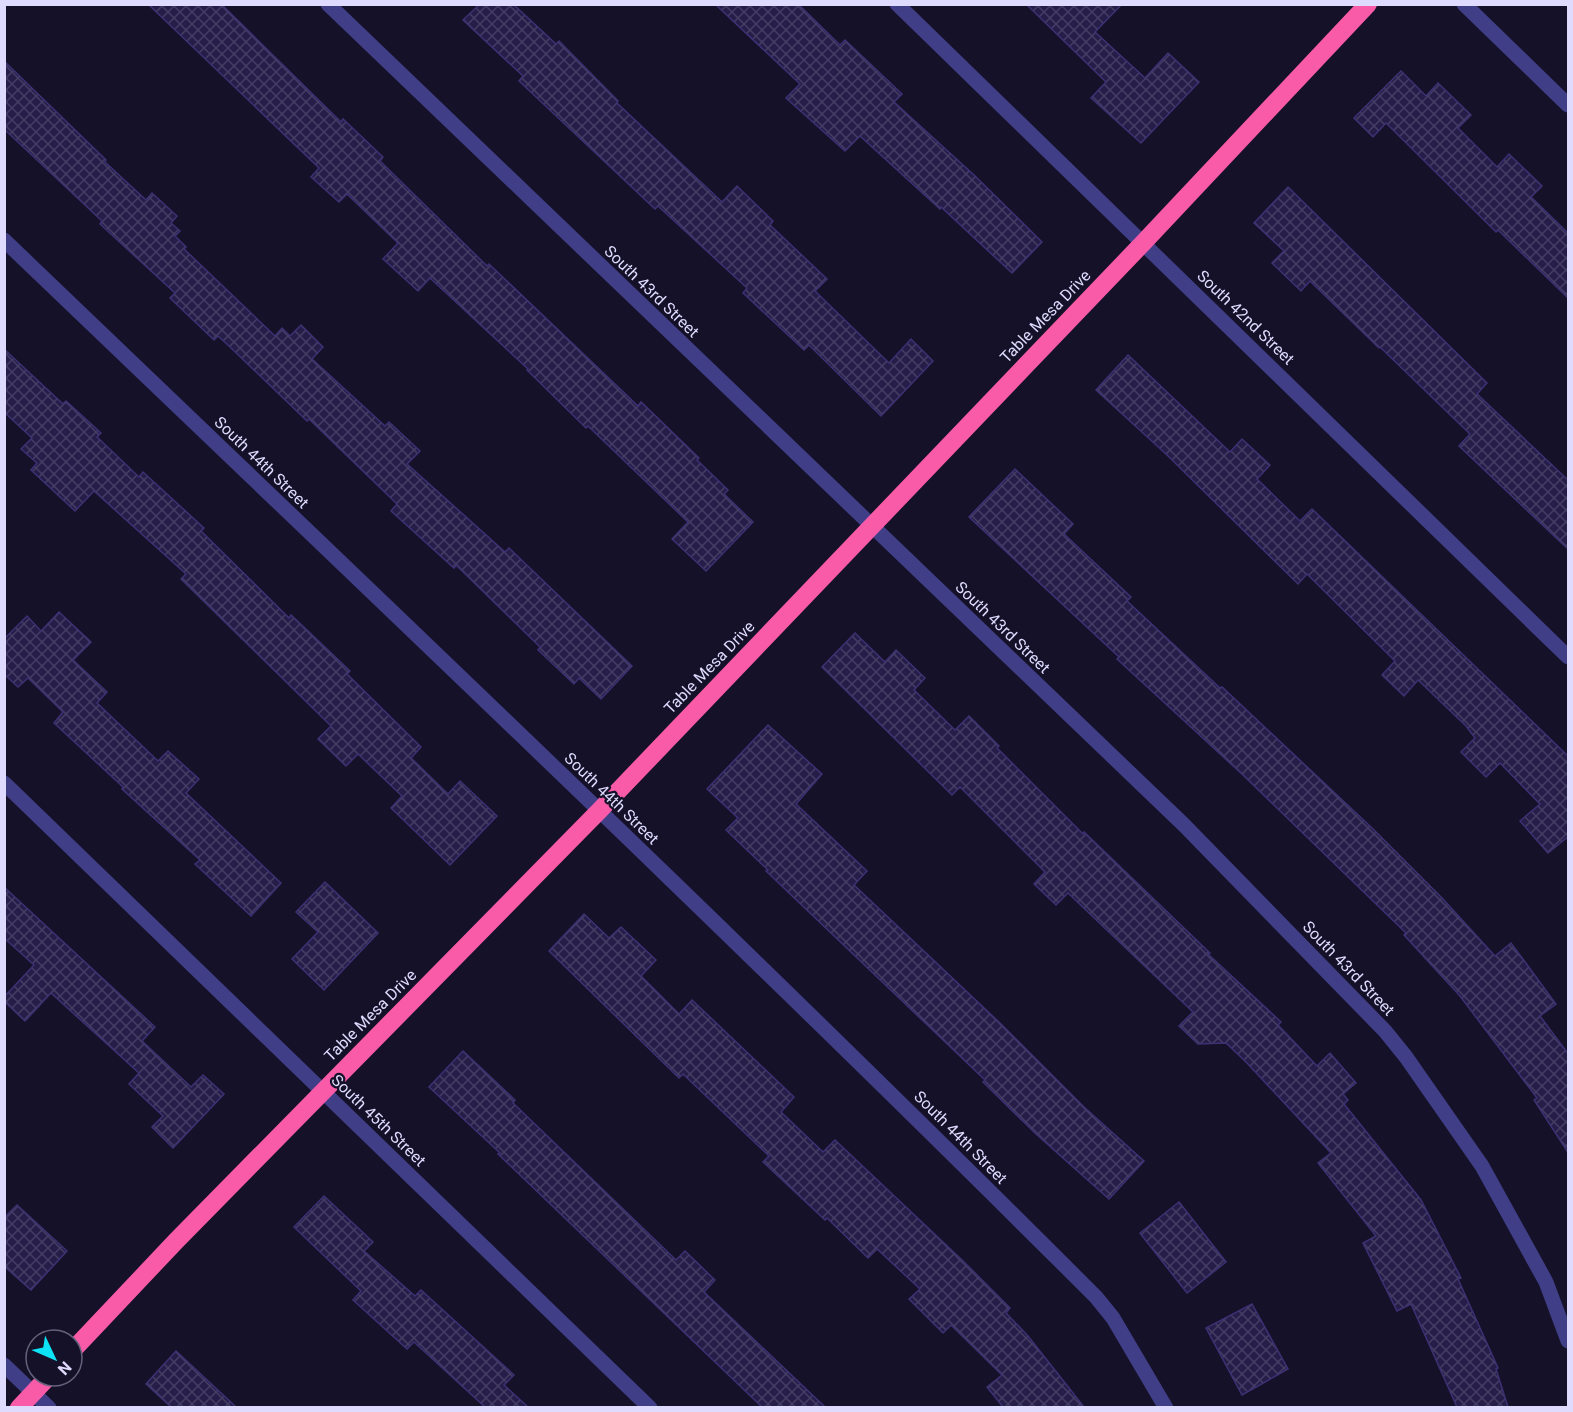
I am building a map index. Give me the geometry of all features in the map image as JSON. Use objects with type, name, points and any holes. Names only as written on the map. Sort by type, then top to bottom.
[{"type":"highway","name":"Table Mesa Drive","points":[[84,1338],[176,1240],[599,811],[1143,243],[1368,4]]},
{"type":"highway","points":[[19,1407],[37,1388]]},
{"type":"street","name":"South 43rd Street","points":[[328,4],[1184,825],[1385,1031],[1413,1066],[1482,1166],[1546,1282],[1569,1341]]},
{"type":"street","name":"South 42nd Street","points":[[897,4],[1569,657]]},
{"type":"street","points":[[1464,4],[1569,105]]},
{"type":"street","name":"South 44th Street","points":[[4,240],[923,1124],[1096,1297],[1113,1318],[1166,1407]]},
{"type":"street","name":"South 45th Street","points":[[4,783],[650,1407]]},
{"type":"street","points":[[4,1365],[49,1407]]},
{"type":"building","points":[[148,4],[221,4],[341,122],[343,119],[383,157],[380,161],[487,266],[489,264],[638,406],[641,402],[699,458],[697,460],[728,490],[724,494],[753,522],[706,571],[672,539],[688,522],[430,278],[418,291],[383,259],[398,243],[347,194],[339,202],[311,177],[319,168]]},
{"type":"building","points":[[480,4],[513,4],[556,44],[559,41],[618,101],[617,103],[722,202],[737,186],[773,221],[770,225],[827,279],[815,291],[889,363],[911,339],[933,361],[881,416],[809,345],[804,350],[743,293],[747,288],[658,206],[655,209],[519,81],[523,76],[463,20]]},
{"type":"building","points":[[715,4],[798,4],[840,45],[845,40],[902,94],[894,102],[974,175],[1042,242],[1012,273],[860,136],[845,151],[786,98],[800,84]]},
{"type":"building","points":[[1026,4],[1122,4],[1095,32],[1145,78],[1168,53],[1199,82],[1141,143],[1091,98],[1106,82]]},
{"type":"building","points":[[4,61],[146,200],[152,193],[177,216],[171,223],[180,231],[175,236],[186,247],[184,249],[275,336],[282,328],[290,336],[301,325],[323,347],[312,359],[385,426],[389,422],[420,451],[407,464],[505,552],[509,548],[632,666],[601,699],[579,678],[574,684],[538,650],[540,647],[456,565],[454,568],[391,511],[397,504],[218,336],[214,340],[170,298],[175,293],[100,224],[102,221],[4,129]]},
{"type":"building","points":[[1401,71],[1426,96],[1438,83],[1471,115],[1458,128],[1497,167],[1509,154],[1542,186],[1531,197],[1569,234],[1569,299],[1498,230],[1496,232],[1386,123],[1373,137],[1354,118]]},
{"type":"building","points":[[1288,187],[1487,383],[1477,394],[1569,481],[1569,550],[1459,446],[1470,434],[1380,347],[1310,281],[1301,291],[1272,263],[1284,251],[1254,223]]},
{"type":"building","points":[[4,349],[63,404],[66,401],[101,433],[97,437],[139,477],[143,472],[204,528],[201,531],[289,618],[291,615],[350,671],[347,674],[421,747],[411,758],[448,794],[460,781],[497,816],[450,865],[391,808],[402,796],[358,754],[346,766],[318,739],[331,726],[181,579],[186,574],[94,491],[75,511],[31,470],[37,463],[21,449],[32,438],[4,412]]},
{"type":"building","points":[[1128,355],[1230,452],[1242,439],[1270,465],[1257,479],[1300,521],[1312,509],[1569,757],[1569,836],[1548,853],[1520,821],[1540,804],[1500,763],[1486,777],[1461,752],[1475,738],[1466,726],[1418,680],[1404,696],[1382,675],[1395,661],[1307,574],[1298,584],[1167,455],[1096,390]]},
{"type":"building","points":[[1015,469],[1073,524],[1064,534],[1131,597],[1127,601],[1372,828],[1442,898],[1495,956],[1511,943],[1556,1004],[1540,1016],[1569,1055],[1569,1154],[1534,1100],[1537,1098],[1460,996],[1404,935],[1406,933],[1243,775],[1117,659],[1119,657],[969,517]]},
{"type":"building","points":[[59,612],[91,642],[73,660],[107,692],[97,703],[158,761],[168,751],[199,779],[186,793],[281,883],[251,916],[195,864],[200,860],[54,723],[63,712],[28,678],[18,687],[4,674],[4,639],[27,616],[41,631]]},
{"type":"building","points":[[855,633],[885,662],[896,650],[925,678],[914,690],[955,730],[969,716],[999,746],[997,748],[1083,834],[1084,832],[1281,1022],[1278,1025],[1317,1066],[1330,1053],[1356,1083],[1343,1094],[1348,1100],[1344,1104],[1421,1200],[1461,1278],[1458,1279],[1498,1368],[1496,1369],[1508,1407],[1457,1407],[1411,1304],[1397,1311],[1363,1243],[1376,1236],[1318,1163],[1331,1153],[1226,1043],[1198,1044],[1179,1026],[1193,1012],[1068,893],[1056,905],[1034,884],[1045,872],[960,787],[952,795],[822,667]]},
{"type":"building","points":[[768,725],[822,774],[796,804],[867,871],[854,885],[1001,1024],[1084,1107],[1144,1161],[1109,1199],[1036,1134],[983,1082],[985,1080],[726,830],[738,818],[707,789]]},
{"type":"building","points":[[325,882],[378,933],[324,990],[292,959],[318,932],[296,912]]},
{"type":"building","points":[[4,887],[155,1027],[142,1041],[191,1087],[203,1075],[224,1094],[173,1148],[152,1127],[163,1116],[129,1084],[139,1073],[51,993],[25,1021],[4,1001],[4,997],[34,965],[4,938]]},
{"type":"building","points":[[584,914],[609,938],[621,927],[656,960],[641,976],[679,1014],[692,1000],[794,1097],[781,1112],[823,1152],[835,1140],[962,1260],[1010,1308],[1006,1313],[1028,1336],[1084,1407],[1003,1407],[987,1387],[1002,1375],[951,1325],[943,1333],[909,1299],[920,1289],[877,1249],[868,1258],[827,1218],[825,1220],[763,1162],[769,1156],[683,1074],[679,1078],[549,951]]},
{"type":"building","points":[[463,1051],[515,1100],[513,1103],[676,1260],[685,1251],[715,1280],[704,1292],[825,1407],[762,1407],[429,1087]]},
{"type":"building","points":[[324,1196],[373,1242],[364,1251],[415,1296],[421,1290],[514,1375],[504,1385],[528,1407],[485,1407],[414,1342],[407,1349],[353,1300],[361,1291],[294,1227]]},
{"type":"building","points":[[1179,1202],[1226,1262],[1187,1293],[1140,1233]]},
{"type":"building","points":[[17,1205],[67,1251],[31,1290],[4,1266],[4,1218]]},
{"type":"building","points":[[1252,1304],[1288,1369],[1242,1395],[1206,1328]]},
{"type":"building","points":[[176,1351],[236,1407],[171,1407],[146,1384]]}]
